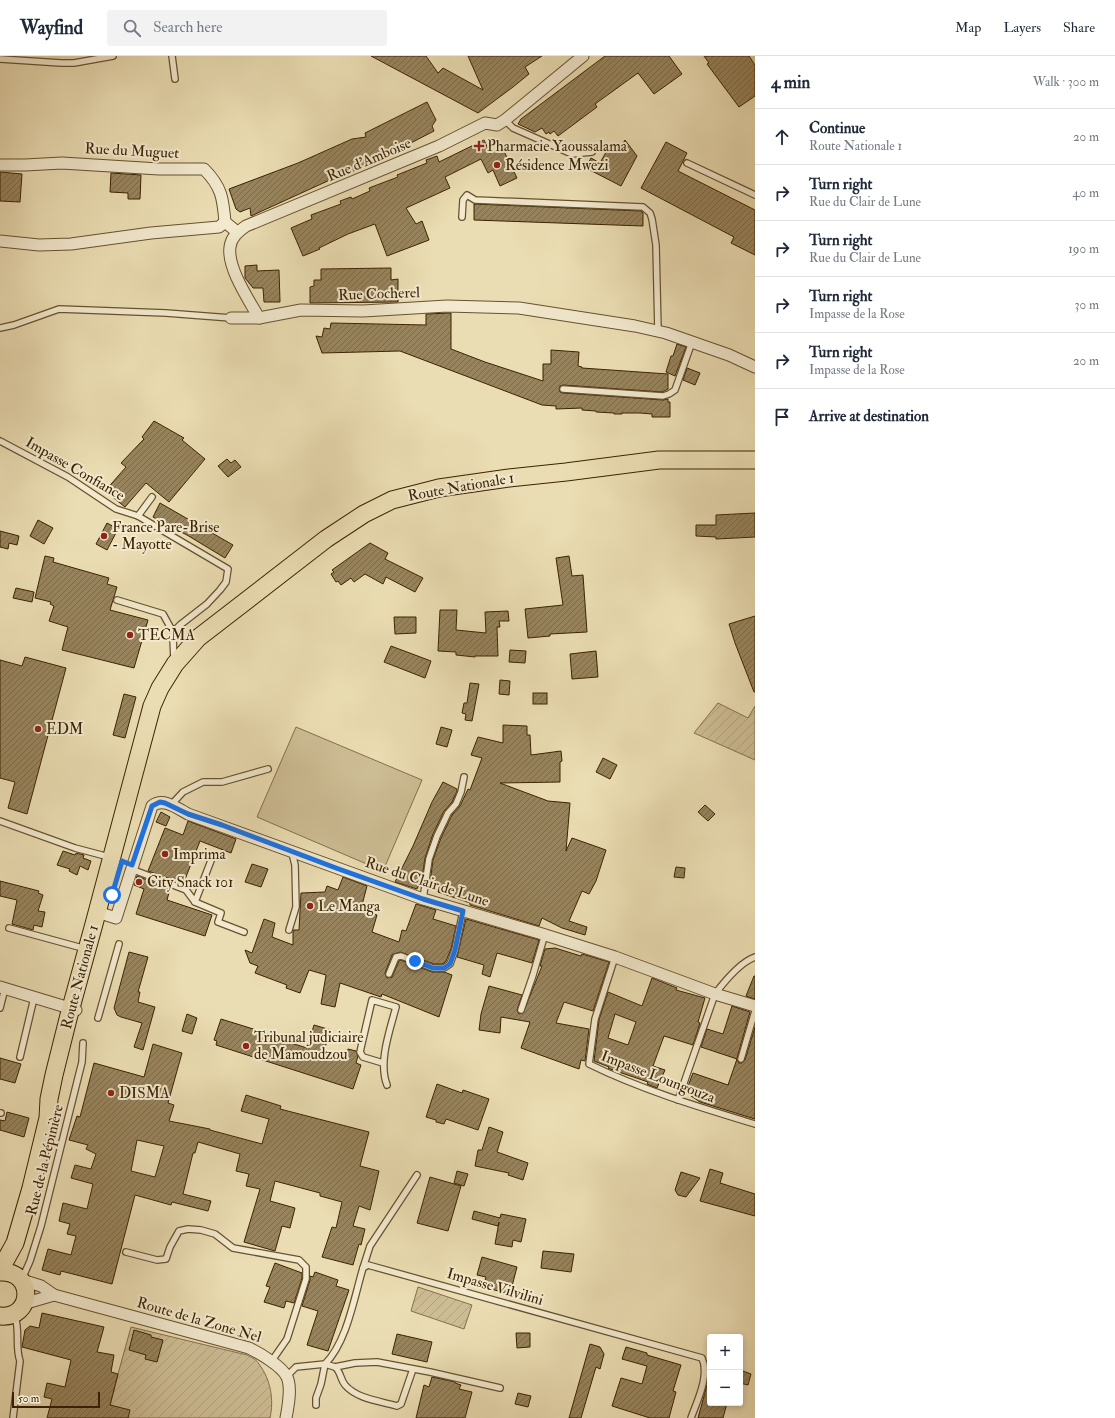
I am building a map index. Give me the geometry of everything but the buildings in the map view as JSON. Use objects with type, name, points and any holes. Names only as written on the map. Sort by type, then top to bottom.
[{"type":"main road","name":"Route Nationale 1","points":[[123,862],[117,838],[152,706],[160,688],[175,664],[198,638],[326,539],[364,514],[392,500],[447,487],[509,478],[659,460],[755,460]]},
{"type":"main road","name":"Route Nationale 1","points":[[48,1118],[49,1099],[87,950],[123,862],[159,716],[175,664]]},
{"type":"main road","name":"Route Nationale 1","points":[[19,1278],[12,1273],[0,1271],[15,1243],[31,1188],[48,1118],[56,1100],[63,1076],[102,914]]},
{"type":"main road","name":"Route Nationale 1","points":[[9,1315],[26,1292],[19,1278],[15,1243]]},
{"type":"street","name":"Rue d'Amboise","points":[[238,232],[246,226],[439,146],[484,123],[497,125],[583,56]]},
{"type":"street","name":"Rue du Muguet","points":[[0,165],[62,163],[159,169],[204,169],[217,184],[223,199],[225,222]]},
{"type":"street","points":[[0,241],[39,245],[71,244],[151,233],[219,227],[225,222],[238,232],[230,246],[231,262],[259,318]]},
{"type":"street","name":"Rue Cocherel","points":[[231,318],[259,318],[301,310],[363,311],[447,306],[518,308],[635,326],[658,331],[729,355],[755,367]]},
{"type":"street","points":[[123,862],[152,806],[160,802],[171,805]]},
{"type":"street","name":"Rue du Clair de Lune","points":[[171,805],[188,814],[423,899],[545,934],[615,957],[715,994],[755,1006]]},
{"type":"street","points":[[3,988],[73,1009]]},
{"type":"street","name":"Route de la Zone Nel","points":[[19,1278],[41,1286],[54,1295],[249,1348],[264,1356],[287,1376]]},
{"type":"street","points":[[9,1315],[54,1295]]},
{"type":"street","points":[[286,1418],[289,1388],[287,1376]]},
{"type":"lane","points":[[0,59],[74,63],[113,56]]},
{"type":"lane","points":[[172,56],[175,79]]},
{"type":"lane","points":[[505,120],[513,128],[572,154],[592,152]]},
{"type":"lane","points":[[687,162],[755,195]]},
{"type":"lane","points":[[462,217],[463,200],[467,195],[475,200],[644,207],[650,213],[652,219],[656,245],[658,331]]},
{"type":"lane","name":"Rue Cocherel","points":[[0,328],[14,325],[59,309],[166,313],[231,318]]},
{"type":"lane","points":[[563,389],[663,396],[669,394],[675,390],[692,342]]},
{"type":"lane","name":"Impasse Confiance","points":[[0,441],[68,477],[116,509],[138,516],[228,569],[226,582],[220,590],[206,604],[180,625],[174,634]]},
{"type":"lane","name":"Impasse Confiance","points":[[138,516],[152,497]]},
{"type":"lane","points":[[117,600],[163,614],[174,634],[172,638],[175,664]]},
{"type":"lane","points":[[171,805],[183,792],[203,782],[222,782],[268,769]]},
{"type":"lane","points":[[423,899],[429,859],[437,836],[448,813],[456,804],[461,792],[464,777]]},
{"type":"lane","points":[[0,821],[76,848],[123,862],[186,890],[196,902],[221,913],[218,922],[244,932]]},
{"type":"lane","points":[[289,930],[296,907],[295,865],[291,850]]},
{"type":"lane","points":[[196,902],[212,858]]},
{"type":"lane","points":[[389,974],[396,957],[401,956],[433,968],[444,968],[450,964],[455,950],[463,911]]},
{"type":"lane","points":[[9,928],[87,950]]},
{"type":"lane","points":[[521,1010],[545,934]]},
{"type":"lane","points":[[98,1018],[119,944]]},
{"type":"lane","name":"Impasse Loungouza","points":[[615,957],[595,1019],[589,1064],[618,1078],[678,1100],[755,1124]]},
{"type":"lane","points":[[678,1100],[715,994],[722,984],[743,964],[755,957]]},
{"type":"lane","points":[[0,1008],[3,988]]},
{"type":"lane","points":[[20,1058],[34,998]]},
{"type":"lane","points":[[383,1063],[363,1057],[360,1052],[372,1000],[396,1007],[383,1063],[384,1077],[387,1084]]},
{"type":"lane","points":[[741,1059],[755,1011]]},
{"type":"lane","name":"Rue de la Pépinière","points":[[19,1278],[30,1262],[41,1226],[82,1062],[83,1044]]},
{"type":"lane","points":[[316,1404],[316,1398],[321,1384],[325,1364],[339,1345],[370,1246],[417,1175]]},
{"type":"lane","points":[[126,1252],[157,1260],[166,1259],[170,1247],[179,1232],[188,1229],[201,1230],[215,1234],[233,1248],[299,1260],[306,1267],[306,1279],[287,1339],[271,1362]]},
{"type":"lane","name":"Impasse Vilvilini","points":[[363,1268],[368,1265],[384,1268],[702,1358],[705,1365],[702,1385],[691,1418]]},
{"type":"lane","points":[[9,1315],[18,1329],[17,1354],[20,1361],[13,1418]]},
{"type":"lane","points":[[335,1367],[355,1363],[377,1362],[500,1388]]},
{"type":"lane","points":[[287,1376],[296,1367],[325,1364],[339,1370],[343,1382],[356,1394],[397,1406],[401,1404],[413,1369]]},
{"type":"shaded area","points":[[718,703],[748,718],[755,706],[755,760],[694,733]]},
{"type":"shaded area","points":[[296,727],[422,780],[383,871],[257,817]]},
{"type":"shaded area","points":[[418,1287],[472,1305],[464,1329],[411,1311]]},
{"type":"shaded area","points":[[131,1327],[247,1355],[254,1359],[263,1370],[269,1383],[272,1404],[270,1418],[107,1418]]},
{"type":"place","name":"Pharmacie Yaoussalama","points":[[479,146]]},
{"type":"place","name":"Résidence Mwezi","points":[[497,165]]},
{"type":"place","name":"France Pare-Brise - Mayotte","points":[[104,536]]},
{"type":"place","name":"TECMA","points":[[130,635]]},
{"type":"place","name":"EDM","points":[[38,729]]},
{"type":"place","name":"Imprima","points":[[165,854]]},
{"type":"place","name":"City Snack 101","points":[[139,882]]},
{"type":"place","name":"Le Manga","points":[[310,906]]},
{"type":"place","name":"Tribunal judiciaire de Mamoudzou","points":[[246,1046]]},
{"type":"place","name":"DISMA","points":[[111,1093]]},
{"type":"route","points":[[112,895],[122,861],[132,865],[152,806],[160,802],[165,803],[188,814],[291,850],[336,868],[423,899],[463,911],[455,950],[450,964],[444,968],[433,968],[415,961]]}]
